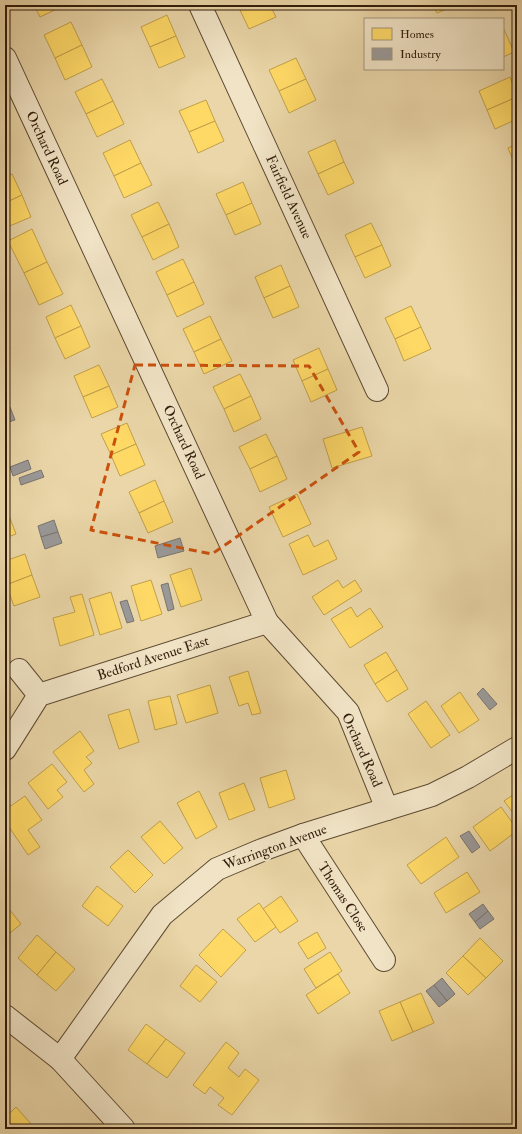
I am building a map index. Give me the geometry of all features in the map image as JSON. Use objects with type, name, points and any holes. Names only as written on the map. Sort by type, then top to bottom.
[{"type":"street","name":"Fairfield Avenue","points":[[200,5],[377,390]]},
{"type":"street","name":"Orchard Road","points":[[5,58],[267,622],[348,712],[387,809]]},
{"type":"street","name":"Bedford Avenue East","points":[[39,695],[267,622]]},
{"type":"street","points":[[5,749],[39,695],[19,670]]},
{"type":"street","name":"Warrington Avenue","points":[[60,1059],[162,915],[217,869],[303,835],[432,795],[468,777],[517,748]]},
{"type":"street","name":"Thomas Close","points":[[303,835],[384,960]]},
{"type":"street","points":[[5,1016],[60,1059],[124,1129]]},
{"type":"highlighted area","points":[[135,365],[309,366],[359,452],[212,554],[91,530]]},
{"type":"building: Homes","points":[[34,5],[65,5],[40,17]]},
{"type":"building: Homes","points":[[245,5],[270,5],[276,17],[249,29],[239,8]]},
{"type":"building: Homes","points":[[433,5],[456,5],[437,13]]},
{"type":"building: Homes","points":[[167,15],[176,36],[150,47],[141,27]]},
{"type":"building: Homes","points":[[71,22],[82,45],[55,58],[44,35]]},
{"type":"building: Homes","points":[[504,29],[514,52],[504,57]]},
{"type":"building: Homes","points":[[176,36],[185,57],[159,68],[150,47]]},
{"type":"building: Homes","points":[[82,45],[92,67],[65,80],[55,58]]},
{"type":"building: Homes","points":[[296,58],[306,79],[279,91],[269,70]]},
{"type":"building: Homes","points":[[510,77],[517,97],[487,110],[479,91]]},
{"type":"building: Homes","points":[[102,79],[113,101],[86,114],[75,92]]},
{"type":"building: Homes","points":[[306,79],[316,100],[289,113],[279,91]]},
{"type":"building: Homes","points":[[517,97],[517,119],[495,129],[487,110]]},
{"type":"building: Homes","points":[[206,100],[215,121],[189,132],[179,111]]},
{"type":"building: Homes","points":[[113,101],[124,124],[97,137],[86,114]]},
{"type":"building: Homes","points":[[215,121],[224,141],[198,153],[189,132]]},
{"type":"building: Homes","points":[[130,140],[141,163],[114,176],[103,153]]},
{"type":"building: Homes","points":[[335,140],[344,162],[318,174],[308,152]]},
{"type":"building: Homes","points":[[517,144],[517,167],[516,167],[508,148]]},
{"type":"building: Homes","points":[[344,162],[354,183],[328,195],[318,174]]},
{"type":"building: Homes","points":[[141,163],[152,185],[124,198],[114,176]]},
{"type":"building: Homes","points":[[12,174],[22,195],[5,203],[5,177]]},
{"type":"building: Homes","points":[[243,182],[252,203],[226,215],[216,194]]},
{"type":"building: Homes","points":[[22,195],[31,217],[5,228],[5,203]]},
{"type":"building: Homes","points":[[158,202],[169,224],[142,237],[131,215]]},
{"type":"building: Homes","points":[[252,203],[261,224],[235,235],[226,215]]},
{"type":"building: Homes","points":[[371,223],[382,245],[355,257],[345,235]]},
{"type":"building: Homes","points":[[169,224],[179,247],[153,260],[142,237]]},
{"type":"building: Homes","points":[[32,229],[47,262],[24,273],[8,241]]},
{"type":"building: Homes","points":[[382,245],[391,266],[365,278],[355,257]]},
{"type":"building: Homes","points":[[183,259],[194,282],[167,295],[156,272]]},
{"type":"building: Homes","points":[[47,262],[63,294],[39,305],[24,273]]},
{"type":"building: Homes","points":[[281,265],[290,286],[264,298],[255,277]]},
{"type":"building: Homes","points":[[194,282],[204,304],[177,317],[167,295]]},
{"type":"building: Homes","points":[[290,286],[299,307],[273,318],[264,298]]},
{"type":"building: Homes","points":[[71,305],[81,326],[55,338],[46,317]]},
{"type":"building: Homes","points":[[411,306],[421,327],[395,339],[385,318]]},
{"type":"building: Homes","points":[[210,316],[221,339],[194,352],[183,329]]},
{"type":"building: Homes","points":[[81,326],[90,347],[65,359],[55,338]]},
{"type":"building: Homes","points":[[421,327],[431,349],[404,361],[395,339]]},
{"type":"building: Homes","points":[[221,339],[232,361],[204,374],[194,352]]},
{"type":"building: Homes","points":[[319,348],[328,369],[302,381],[293,360]]},
{"type":"building: Homes","points":[[99,365],[109,386],[83,397],[74,376]]},
{"type":"building: Homes","points":[[328,369],[337,390],[311,402],[302,381]]},
{"type":"building: Homes","points":[[240,374],[251,396],[224,409],[213,387]]},
{"type":"building: Homes","points":[[109,386],[118,407],[92,418],[83,397]]},
{"type":"building: Homes","points":[[251,396],[261,419],[234,432],[224,409]]},
{"type":"building: Homes","points":[[127,423],[136,444],[111,455],[101,434]]},
{"type":"building: Homes","points":[[362,427],[372,456],[332,468],[323,439]]},
{"type":"building: Homes","points":[[266,434],[277,456],[250,469],[239,447]]},
{"type":"building: Homes","points":[[136,444],[145,465],[120,476],[111,455]]},
{"type":"building: Homes","points":[[277,456],[287,479],[260,492],[250,469]]},
{"type":"building: Homes","points":[[155,480],[164,501],[139,513],[129,492]]},
{"type":"building: Homes","points":[[297,494],[311,524],[283,537],[269,507]]},
{"type":"building: Homes","points":[[164,501],[173,522],[148,533],[139,513]]},
{"type":"building: Homes","points":[[8,513],[16,534],[5,538],[5,514]]},
{"type":"building: Homes","points":[[308,535],[314,547],[328,540],[337,559],[303,575],[289,544]]},
{"type":"building: Homes","points":[[25,554],[32,575],[6,585],[5,561]]},
{"type":"building: Homes","points":[[191,568],[202,600],[181,607],[170,575]]},
{"type":"building: Homes","points":[[32,575],[40,597],[14,606],[6,585]]},
{"type":"building: Homes","points":[[151,580],[162,614],[141,621],[131,586]]},
{"type":"building: Homes","points":[[338,580],[343,588],[355,580],[362,591],[324,615],[312,597]]},
{"type":"building: Homes","points":[[111,592],[122,628],[100,635],[89,599]]},
{"type":"building: Homes","points":[[82,594],[94,635],[60,646],[53,618],[75,612],[70,597]]},
{"type":"building: Homes","points":[[351,607],[357,617],[370,608],[383,627],[350,648],[331,619]]},
{"type":"building: Homes","points":[[386,652],[397,670],[375,684],[364,665]]},
{"type":"building: Homes","points":[[397,670],[408,689],[387,702],[375,684]]},
{"type":"building: Homes","points":[[248,671],[261,713],[252,715],[248,703],[239,706],[229,677]]},
{"type":"building: Homes","points":[[210,685],[218,713],[186,723],[177,695]]},
{"type":"building: Homes","points":[[460,692],[479,720],[459,733],[441,706]]},
{"type":"building: Homes","points":[[170,696],[177,724],[155,730],[148,701]]},
{"type":"building: Homes","points":[[426,701],[450,735],[431,748],[408,714]]},
{"type":"building: Homes","points":[[129,709],[139,742],[119,749],[108,715]]},
{"type":"building: Homes","points":[[80,731],[94,751],[86,757],[92,763],[84,770],[94,784],[84,792],[53,752]]},
{"type":"building: Homes","points":[[52,764],[67,782],[57,790],[63,797],[48,809],[28,783]]},
{"type":"building: Homes","points":[[286,770],[295,799],[269,808],[260,778]]},
{"type":"building: Homes","points":[[244,783],[255,810],[229,820],[219,793]]},
{"type":"building: Homes","points":[[199,791],[217,827],[196,839],[177,803]]},
{"type":"building: Homes","points":[[517,792],[517,818],[504,801]]},
{"type":"building: Homes","points":[[25,796],[42,820],[28,830],[40,847],[28,855],[5,821],[5,810]]},
{"type":"building: Homes","points":[[501,807],[517,831],[490,851],[473,827]]},
{"type":"building: Homes","points":[[160,821],[183,848],[164,864],[141,837]]},
{"type":"building: Homes","points":[[446,837],[459,857],[421,884],[407,865]]},
{"type":"building: Homes","points":[[128,850],[153,875],[135,893],[110,867]]},
{"type":"building: Homes","points":[[467,872],[480,892],[446,913],[434,893]]},
{"type":"building: Homes","points":[[97,886],[123,906],[108,926],[82,906]]},
{"type":"building: Homes","points":[[281,896],[298,921],[280,933],[263,909]]},
{"type":"building: Homes","points":[[259,903],[276,927],[255,942],[237,919]]},
{"type":"building: Homes","points":[[5,904],[21,924],[5,937]]},
{"type":"building: Homes","points":[[223,929],[246,950],[221,977],[199,955]]},
{"type":"building: Homes","points":[[317,932],[326,948],[308,959],[298,943]]},
{"type":"building: Homes","points":[[37,935],[56,952],[37,975],[18,958]]},
{"type":"building: Homes","points":[[480,938],[503,961],[486,978],[463,956]]},
{"type":"building: Homes","points":[[56,952],[75,969],[56,991],[37,975]]},
{"type":"building: Homes","points":[[330,952],[342,971],[316,988],[304,969]]},
{"type":"building: Homes","points":[[463,956],[486,978],[468,995],[446,973]]},
{"type":"building: Homes","points":[[196,965],[217,982],[200,1002],[180,986]]},
{"type":"building: Homes","points":[[338,974],[350,993],[318,1014],[306,995]]},
{"type":"building: Homes","points":[[421,993],[434,1023],[413,1032],[400,1002]]},
{"type":"building: Homes","points":[[400,1002],[413,1032],[392,1041],[379,1011]]},
{"type":"building: Homes","points":[[146,1024],[166,1039],[147,1064],[128,1050]]},
{"type":"building: Homes","points":[[166,1039],[185,1053],[167,1078],[147,1064]]},
{"type":"building: Homes","points":[[226,1042],[239,1053],[228,1068],[239,1077],[245,1069],[259,1080],[232,1115],[218,1105],[224,1098],[210,1087],[205,1094],[193,1085]]},
{"type":"building: Homes","points":[[16,1107],[32,1125],[27,1129],[5,1129],[5,1118]]},
{"type":"building: Industry","points":[[6,336],[10,349],[5,351],[5,337]]},
{"type":"building: Industry","points":[[10,407],[15,420],[5,423],[5,409]]},
{"type":"building: Industry","points":[[28,460],[31,469],[13,476],[10,467]]},
{"type":"building: Industry","points":[[41,470],[44,477],[21,485],[19,478]]},
{"type":"building: Industry","points":[[54,520],[58,532],[41,537],[38,526]]},
{"type":"building: Industry","points":[[58,532],[62,543],[45,549],[41,537]]},
{"type":"building: Industry","points":[[180,538],[184,551],[158,558],[155,546]]},
{"type":"building: Industry","points":[[168,583],[174,609],[168,611],[161,585]]},
{"type":"building: Industry","points":[[127,600],[134,621],[127,623],[120,602]]},
{"type":"building: Industry","points":[[483,688],[497,704],[490,710],[477,694]]},
{"type":"building: Industry","points":[[469,831],[480,847],[472,853],[460,836]]},
{"type":"building: Industry","points":[[483,904],[488,911],[475,922],[469,914]]},
{"type":"building: Industry","points":[[488,911],[494,919],[480,929],[475,922]]},
{"type":"building: Industry","points":[[442,978],[455,994],[447,1001],[434,985]]},
{"type":"building: Industry","points":[[434,985],[447,1001],[439,1007],[426,991]]}]
